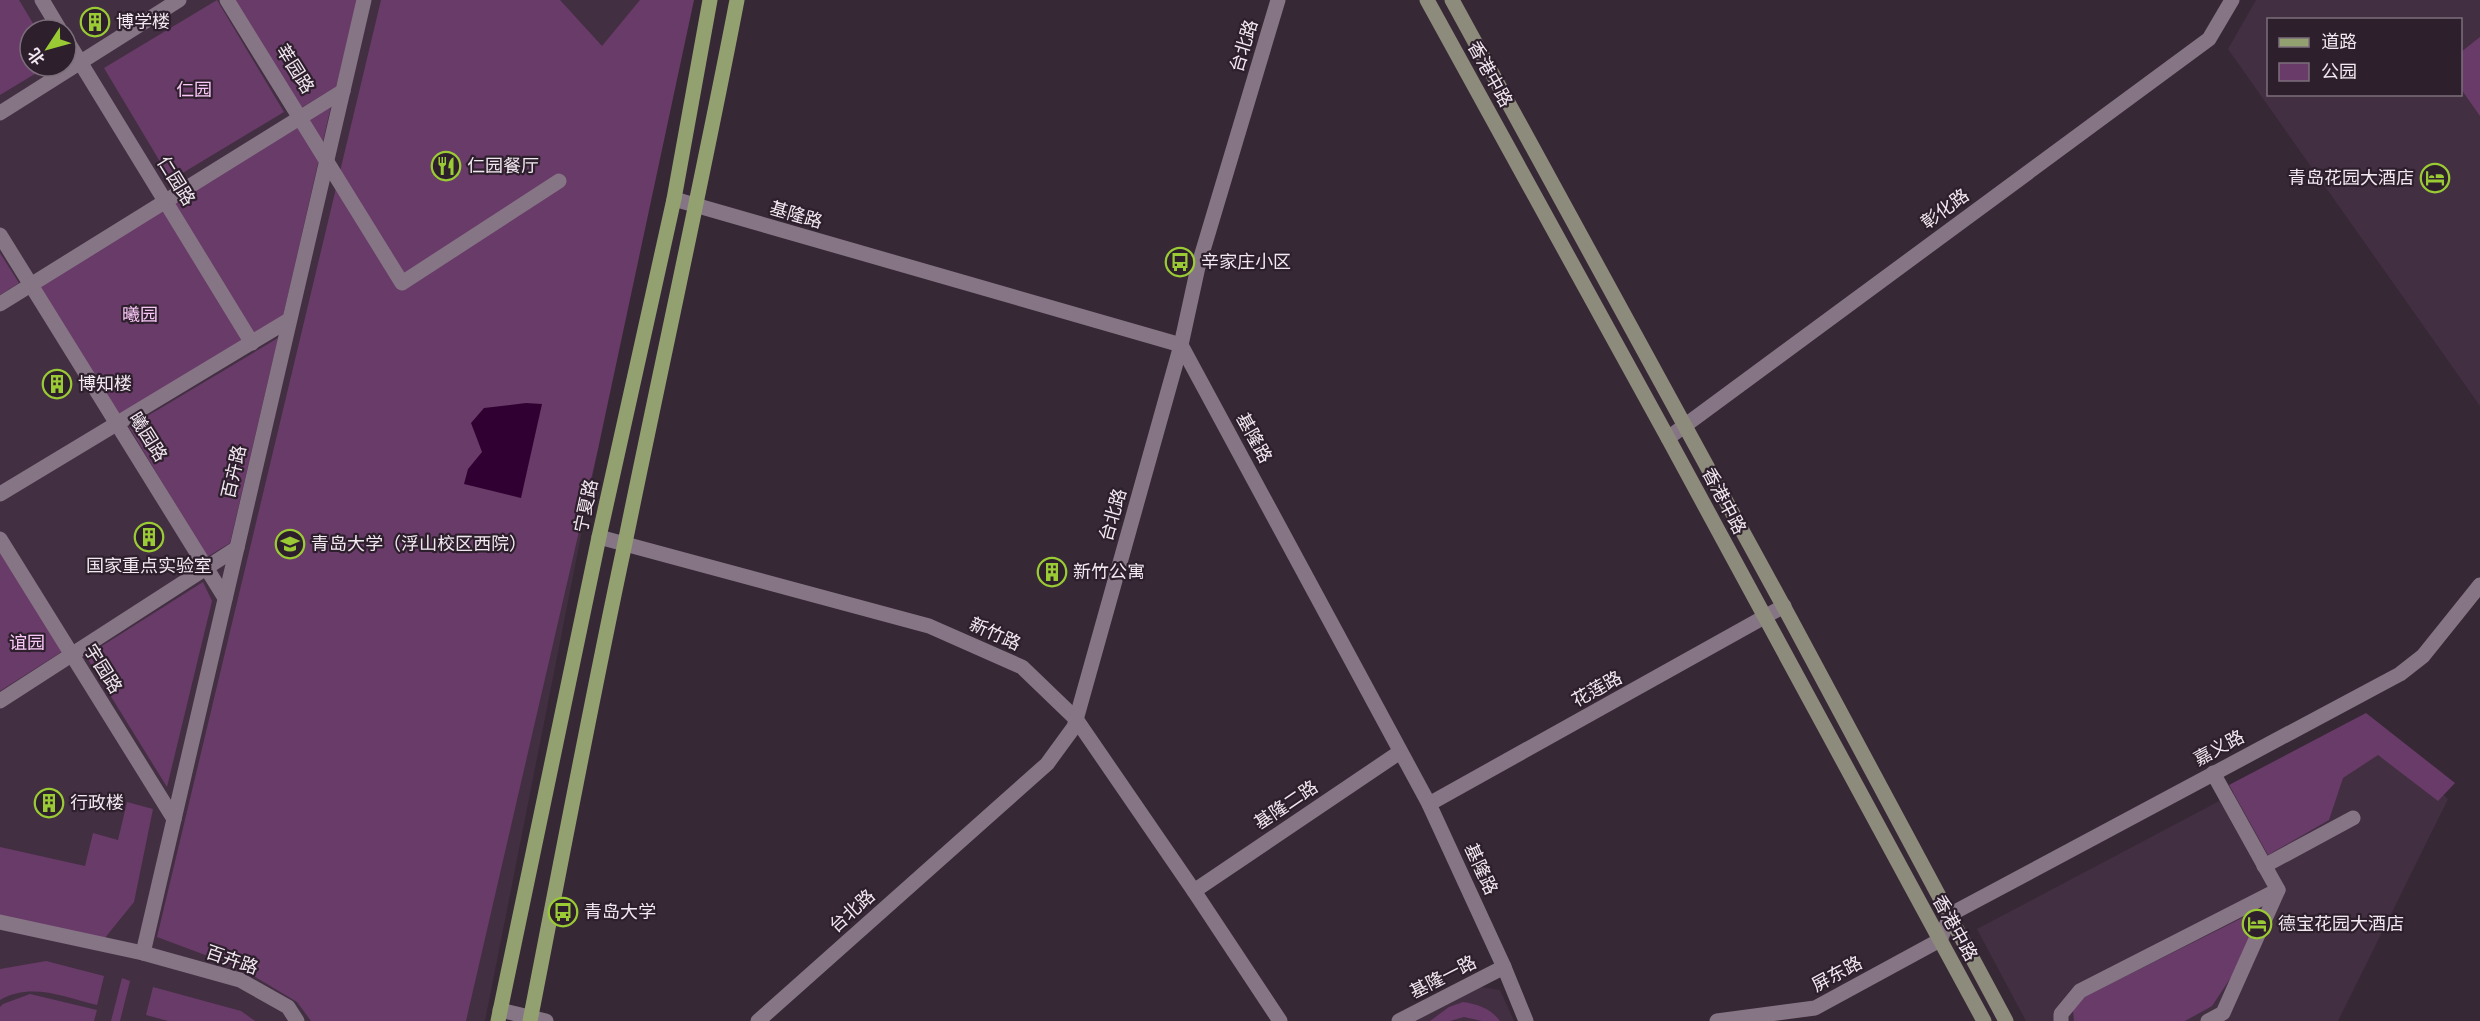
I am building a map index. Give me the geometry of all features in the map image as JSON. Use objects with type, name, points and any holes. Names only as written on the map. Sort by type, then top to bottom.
[{"type":"main road","name":"宁夏路","points":[[499,1016],[599,537],[674,199],[710,0]]},
{"type":"main road","points":[[535,1020],[552,899],[697,206],[737,0]]},
{"type":"main road","name":"香港中路","points":[[1427,0],[1668,438],[1984,1021]]},
{"type":"main road","name":"香港中路","points":[[1452,0],[1784,606],[1951,914],[2006,1021]]},
{"type":"street","points":[[42,0],[53,18]]},
{"type":"street","points":[[0,112],[179,0]]},
{"type":"street","points":[[228,0],[402,283],[560,181]]},
{"type":"street","name":"百卉路","points":[[143,953],[364,0]]},
{"type":"street","name":"台北路","points":[[758,1021],[1047,764],[1074,728],[1181,345],[1198,267],[1278,0]]},
{"type":"street","name":"彰化路","points":[[1668,438],[2209,39],[2232,0]]},
{"type":"street","name":"仁园路","points":[[78,59],[252,343]]},
{"type":"street","points":[[0,304],[343,91]]},
{"type":"street","name":"基隆路","points":[[674,199],[1181,345],[1429,804],[1504,967],[1526,1021]]},
{"type":"street","name":"曦园路","points":[[0,236],[225,598]]},
{"type":"street","points":[[0,494],[289,320]]},
{"type":"street","name":"新竹路","points":[[599,537],[928,626],[1022,667],[1076,719],[1280,1021]]},
{"type":"street","name":"宇园路","points":[[0,539],[174,819]]},
{"type":"street","points":[[0,701],[237,548]]},
{"type":"street","name":"嘉义路","points":[[1951,914],[2400,674],[2430,648],[2480,585]]},
{"type":"street","name":"花莲路","points":[[1429,804],[1784,606]]},
{"type":"street","name":"基隆二路","points":[[1194,891],[1400,752]]},
{"type":"street","points":[[2213,773],[2278,890]]},
{"type":"street","points":[[2264,866],[2353,818]]},
{"type":"street","points":[[2061,1021],[2061,1014],[2080,991],[2278,890]]},
{"type":"street","points":[[2208,1021],[2223,1014],[2278,890]]},
{"type":"street","points":[[1940,940],[1951,914]]},
{"type":"street","name":"百卉路","points":[[0,922],[143,953],[240,980],[288,1006],[297,1021]]},
{"type":"street","name":"屏东路","points":[[1717,1021],[1815,1008],[1940,940]]},
{"type":"street","name":"基隆一路","points":[[1399,1021],[1504,967]]},
{"type":"street","points":[[499,1016],[535,1020]]},
{"type":"shaded area","name":"青岛大学（浮山校区西院）","points":[[0,0],[687,0],[485,1021],[0,1021]]},
{"type":"shaded area","points":[[2256,0],[2480,0],[2480,406],[2228,49]]},
{"type":"shaded area","points":[[526,403],[542,404],[521,498],[464,484],[468,469],[482,452],[471,423],[484,408]]},
{"type":"shaded area","points":[[2363,725],[2448,799],[2338,1021],[2026,1021],[1977,929]]},
{"type":"shaded area","points":[[1474,986],[1500,990],[1514,1021],[1413,1021]]},
{"type":"green space","points":[[0,0],[19,0],[30,18],[18,18],[18,78],[28,78],[0,95]]},
{"type":"green space","name":"仁园","points":[[217,0],[284,112],[171,180],[104,68]]},
{"type":"green space","points":[[235,0],[359,0],[336,87],[301,108]]},
{"type":"green space","points":[[381,0],[560,0],[602,46],[640,0],[694,0],[598,449],[466,1021],[311,1021],[297,1002],[240,968],[157,937]]},
{"type":"green space","points":[[2480,37],[2480,116],[2462,90],[2462,51]]},
{"type":"green space","name":"曦园","points":[[331,106],[283,317],[118,418],[38,286]]},
{"type":"green space","points":[[0,253],[19,283],[0,295]]},
{"type":"green space","points":[[278,338],[230,543],[207,557],[129,427]]},
{"type":"green space","name":"谊园","points":[[0,553],[63,651],[0,691]]},
{"type":"green space","points":[[203,582],[212,601],[167,787],[86,656]]},
{"type":"green space","points":[[2366,713],[2455,783],[2438,801],[2378,755],[2343,778],[2329,820],[2268,855],[2229,785]]},
{"type":"green space","points":[[127,802],[153,809],[134,902],[104,939],[0,918],[0,847],[85,866],[93,833],[118,840]]},
{"type":"green space","points":[[2244,917],[2257,938],[2212,1006],[2185,1021],[2074,1021],[2073,1010],[2084,997]]},
{"type":"green space","points":[[46,961],[104,976],[97,1005],[60,995],[36,992],[24,992],[0,1000],[0,969]]},
{"type":"green space","points":[[122,978],[130,981],[120,1021],[111,1021]]},
{"type":"green space","points":[[153,987],[241,1011],[255,1021],[168,1021],[146,1015]]},
{"type":"green space","points":[[30,994],[97,1010],[94,1021],[0,1021],[0,1007],[3,1004]]},
{"type":"green space","points":[[1463,1002],[1484,1008],[1500,1021],[1482,1021],[1464,1017],[1450,1021],[1430,1021],[1449,1007]]},
{"type":"place","name":"博学楼","points":[[95,22]]},
{"type":"place","name":"仁园餐厅","points":[[446,166]]},
{"type":"place","name":"青岛花园大酒店","points":[[2435,178]]},
{"type":"place","name":"辛家庄小区","points":[[1180,262]]},
{"type":"place","name":"博知楼","points":[[57,384]]},
{"type":"place","name":"国家重点实验室","points":[[149,537]]},
{"type":"place","name":"青岛大学（浮山校区西院）","points":[[290,544]]},
{"type":"place","name":"新竹公寓","points":[[1052,572]]},
{"type":"place","name":"行政楼","points":[[49,803]]},
{"type":"place","name":"青岛大学","points":[[563,912]]},
{"type":"place","name":"德宝花园大酒店","points":[[2257,924]]}]
